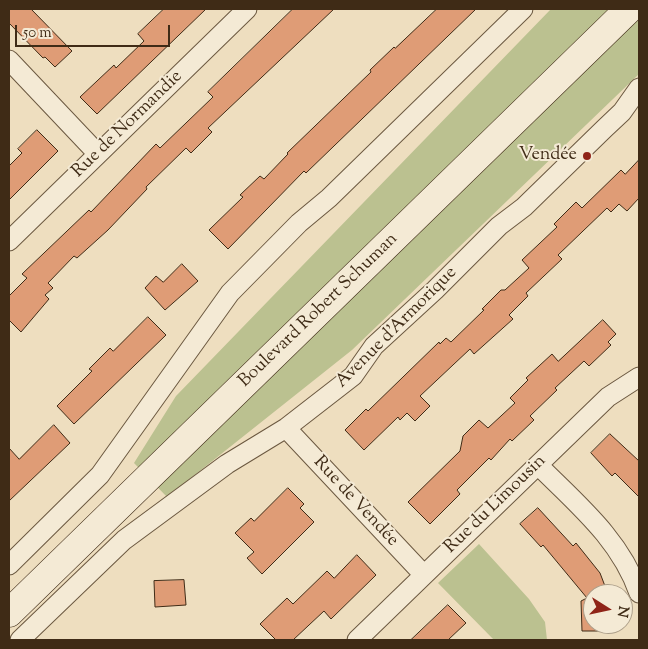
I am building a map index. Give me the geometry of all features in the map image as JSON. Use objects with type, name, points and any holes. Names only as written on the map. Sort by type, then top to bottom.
[{"type":"main road","name":"Boulevard Robert Schuman","points":[[9,613],[629,9]]},
{"type":"street","name":"Rue de Normandie","points":[[9,241],[247,9]]},
{"type":"street","points":[[9,565],[100,475],[230,293],[299,223],[329,198],[523,9]]},
{"type":"street","points":[[9,60],[98,154]]},
{"type":"street","name":"Avenue d'Armorique","points":[[20,640],[124,540],[227,464],[286,428],[353,376],[374,346],[435,290],[499,226],[524,207],[622,112],[639,88]]},
{"type":"street","name":"Rue du Limousin","points":[[357,640],[608,397],[639,377]]},
{"type":"street","name":"Rue de Vendée","points":[[286,428],[424,575]]},
{"type":"street","points":[[538,465],[618,548],[632,572],[639,593]]},
{"type":"green space","points":[[551,9],[639,9],[639,74],[352,350],[167,497],[134,463],[176,396]]},
{"type":"green space","points":[[479,544],[529,599],[545,622],[547,640],[494,640],[438,583]]},
{"type":"building","points":[[9,9],[31,9],[72,51],[55,67],[45,57],[43,58],[9,23]]},
{"type":"building","points":[[164,9],[206,9],[97,114],[80,97],[114,65],[116,68],[144,41],[138,34]]},
{"type":"building","points":[[293,9],[334,9],[208,128],[212,132],[191,153],[186,148],[146,187],[147,189],[108,230],[77,258],[74,256],[48,283],[53,288],[45,295],[49,299],[21,332],[9,320],[9,296],[27,278],[22,274],[89,210],[91,212],[156,144],[160,148],[213,97],[208,92]]},
{"type":"building","points":[[437,9],[476,9],[306,173],[304,171],[228,249],[209,230],[243,197],[240,195],[260,176],[264,179],[287,153],[371,72],[370,70]]},
{"type":"building","points":[[37,130],[58,151],[9,200],[9,166],[22,153],[18,149]]},
{"type":"building","points":[[639,160],[639,198],[627,211],[619,204],[611,212],[607,208],[558,255],[562,259],[526,293],[528,296],[509,315],[513,319],[474,354],[470,349],[420,396],[430,406],[415,421],[407,413],[400,420],[398,417],[364,450],[345,430],[366,409],[368,411],[439,342],[440,344],[446,338],[451,342],[484,310],[482,309],[501,290],[505,290],[529,268],[522,260],[557,227],[554,224],[576,202],[582,208],[621,170],[625,174]]},
{"type":"building","points":[[182,264],[198,281],[165,310],[145,288],[156,276],[163,282]]},
{"type":"building","points":[[148,317],[166,335],[74,424],[57,406],[92,371],[89,369],[110,348],[113,351]]},
{"type":"building","points":[[603,320],[616,334],[608,342],[611,345],[589,366],[584,361],[555,388],[557,390],[530,416],[534,420],[512,441],[510,439],[491,460],[489,458],[457,490],[460,494],[430,524],[408,502],[460,451],[463,436],[479,420],[488,428],[515,403],[510,398],[528,380],[526,378],[552,354],[558,361]]},
{"type":"building","points":[[54,425],[70,443],[9,501],[9,448],[19,459]]},
{"type":"building","points":[[610,434],[639,461],[639,497],[615,473],[612,476],[591,453]]},
{"type":"building","points":[[288,488],[304,504],[300,508],[314,522],[262,574],[247,558],[254,552],[235,533],[251,518],[254,521]]},
{"type":"building","points":[[538,508],[573,546],[576,543],[600,573],[604,584],[583,584],[583,593],[543,545],[541,547],[520,524]]},
{"type":"building","points":[[357,555],[376,575],[331,619],[324,611],[293,640],[276,640],[260,624],[287,598],[293,604],[327,571],[334,578]]},
{"type":"building","points":[[184,580],[186,605],[155,607],[154,581]]},
{"type":"building","points":[[583,600],[583,631],[582,631],[581,601]]},
{"type":"building","points":[[448,605],[466,623],[448,640],[411,640]]},
{"type":"place","name":"Vendée","points":[[587,156]]}]
